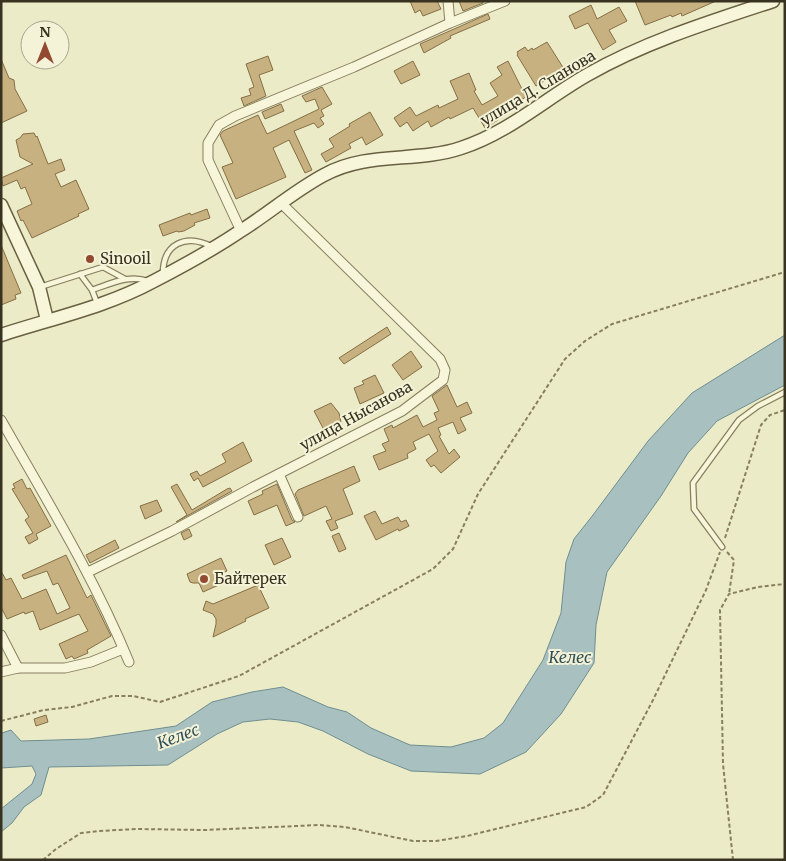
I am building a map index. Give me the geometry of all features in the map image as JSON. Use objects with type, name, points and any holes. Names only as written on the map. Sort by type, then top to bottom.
[{"type":"main road","name":"улица Д. Спанова","points":[[1,335],[98,306],[157,280],[215,248],[280,202],[325,174],[348,164],[374,159],[425,157],[461,148],[493,135],[587,75],[623,57],[668,37],[756,4],[773,1]]},
{"type":"main road","points":[[1,205],[39,287],[47,320]]},
{"type":"street","points":[[448,1],[450,23]]},
{"type":"street","points":[[241,231],[208,160],[208,143],[219,125],[235,116],[354,67],[450,23],[505,1]]},
{"type":"street","name":"улица Нысанова","points":[[88,572],[172,531],[402,411],[439,384],[445,375],[440,359],[280,202]]},
{"type":"street","points":[[1,420],[88,572],[115,628],[128,662]]},
{"type":"street","points":[[279,474],[298,517]]},
{"type":"street","points":[[1,635],[18,668]]},
{"type":"street","points":[[1,672],[18,668],[64,668],[91,662],[124,649]]},
{"type":"lane","points":[[92,290],[125,278],[157,280],[165,255],[169,249],[178,244],[200,241],[215,248]]},
{"type":"lane","points":[[39,287],[103,267],[125,278]]},
{"type":"lane","points":[[80,274],[92,290],[98,306]]},
{"type":"lane","points":[[722,547],[694,509],[693,483],[740,420],[758,406],[785,392]]},
{"type":"path","points":[[1,720],[112,696],[133,696],[160,702],[239,676],[433,569],[453,549],[478,494],[565,359],[585,341],[612,324],[785,272]]},
{"type":"path","points":[[43,860],[81,833],[100,831],[136,829],[205,830],[319,825],[345,827],[413,840],[436,841],[467,836],[586,807],[603,795],[649,708],[706,590],[761,426],[770,415],[785,410]]},
{"type":"path","points":[[722,547],[734,560],[729,594],[720,610],[723,764],[733,860]]},
{"type":"path","points":[[729,594],[758,587],[785,584]]},
{"type":"water","name":"Келес","points":[[785,335],[785,385],[717,421],[688,453],[661,496],[607,572],[596,625],[594,663],[561,714],[526,752],[480,774],[411,771],[368,754],[323,731],[298,722],[270,719],[243,722],[217,734],[168,765],[49,767],[41,795],[24,807],[12,823],[1,832],[1,809],[32,784],[36,774],[32,766],[1,768],[2,733],[11,730],[21,741],[89,739],[176,726],[212,702],[252,692],[283,687],[328,707],[347,712],[371,728],[410,745],[451,747],[484,738],[503,723],[543,660],[561,613],[566,562],[574,539],[648,441],[692,393]]},
{"type":"building","points":[[410,1],[437,1],[441,9],[423,16],[420,10],[415,13]]},
{"type":"building","points":[[459,1],[483,1],[483,3],[463,11]]},
{"type":"building","points":[[635,1],[716,1],[682,16],[681,13],[672,17],[671,15],[645,25]]},
{"type":"building","points":[[591,5],[597,19],[619,7],[627,21],[609,30],[616,42],[603,50],[588,23],[575,29],[569,16]]},
{"type":"building","points":[[488,14],[490,19],[450,36],[451,38],[424,53],[420,44]]},
{"type":"building","points":[[547,42],[564,69],[536,86],[517,52],[525,47],[528,51],[532,48],[533,50]]},
{"type":"building","points":[[268,56],[273,70],[259,75],[266,96],[244,106],[241,98],[251,95],[249,89],[254,87],[246,64]]},
{"type":"building","points":[[1,59],[9,78],[14,80],[15,89],[27,111],[1,123]]},
{"type":"building","points":[[413,61],[420,75],[401,84],[394,71]]},
{"type":"building","points":[[508,61],[526,97],[495,115],[498,120],[485,128],[473,108],[450,119],[449,117],[431,127],[428,121],[413,131],[407,122],[400,127],[394,118],[410,107],[416,116],[438,105],[439,108],[458,99],[450,81],[469,73],[476,90],[474,91],[482,105],[498,96],[490,83],[502,75],[497,67]]},
{"type":"building","points":[[322,87],[332,104],[321,110],[324,116],[320,118],[324,124],[318,128],[314,123],[294,131],[312,170],[305,173],[289,140],[273,148],[286,177],[236,199],[222,167],[233,163],[220,135],[223,131],[258,115],[267,134],[319,109],[315,99],[306,102],[302,96]]},
{"type":"building","points":[[281,104],[284,111],[265,119],[262,112]]},
{"type":"building","points":[[370,112],[383,135],[366,145],[362,137],[349,144],[351,148],[326,162],[321,154],[334,147],[329,139],[350,126],[349,124]]},
{"type":"building","points":[[34,133],[48,164],[61,159],[65,170],[55,174],[61,187],[76,180],[89,209],[78,214],[79,216],[32,238],[17,211],[32,204],[25,187],[21,189],[17,180],[3,186],[1,178],[33,164],[20,157],[16,140],[23,134]]},
{"type":"building","points":[[207,209],[210,218],[194,223],[195,225],[184,231],[177,231],[163,236],[159,225],[190,213],[191,215]]},
{"type":"building","points":[[1,245],[21,293],[15,295],[16,299],[1,305]]},
{"type":"building","points":[[387,327],[391,334],[344,364],[339,358]]},
{"type":"building","points":[[411,351],[422,367],[403,380],[392,365]]},
{"type":"building","points":[[375,375],[384,393],[360,404],[354,388],[364,384],[362,381]]},
{"type":"building","points":[[447,385],[457,407],[467,402],[472,413],[460,418],[466,430],[458,434],[453,422],[438,428],[441,435],[439,436],[449,454],[454,449],[460,457],[441,473],[434,465],[431,467],[426,460],[438,451],[429,434],[413,442],[416,449],[407,454],[408,458],[379,470],[373,456],[386,451],[382,444],[389,441],[384,429],[392,425],[393,428],[417,415],[423,427],[437,420],[434,413],[439,411],[432,396]]},
{"type":"building","points":[[331,403],[339,413],[341,422],[324,430],[314,411]]},
{"type":"building","points":[[243,442],[252,461],[203,487],[198,478],[194,481],[190,474],[197,471],[200,476],[226,462],[222,454]]},
{"type":"building","points":[[354,466],[360,481],[343,489],[353,514],[335,521],[338,528],[331,531],[326,521],[332,519],[326,506],[304,516],[295,494],[298,490]]},
{"type":"building","points":[[22,479],[27,489],[30,488],[51,526],[36,534],[38,539],[29,544],[25,537],[33,533],[25,520],[29,517],[12,489],[15,488],[13,484]]},
{"type":"building","points":[[177,484],[192,510],[227,489],[230,488],[232,491],[176,522],[187,515],[171,487]]},
{"type":"building","points":[[277,484],[292,520],[295,522],[286,526],[277,505],[254,515],[248,501],[263,494],[262,491]]},
{"type":"building","points":[[157,500],[162,511],[145,519],[140,506]]},
{"type":"building","points":[[375,511],[382,524],[398,517],[401,522],[406,520],[409,526],[399,531],[398,529],[376,540],[364,516]]},
{"type":"building","points":[[189,529],[192,536],[184,540],[181,533]]},
{"type":"building","points":[[339,533],[346,549],[339,552],[332,536]]},
{"type":"building","points":[[282,538],[291,557],[274,565],[265,545]]},
{"type":"building","points":[[115,540],[119,548],[90,563],[86,555]]},
{"type":"building","points":[[66,555],[87,598],[91,595],[111,636],[87,650],[88,653],[74,659],[72,656],[66,659],[59,644],[88,631],[79,614],[40,630],[33,611],[25,614],[24,612],[7,619],[1,607],[1,571],[6,580],[11,578],[22,599],[46,589],[57,614],[70,608],[58,583],[53,585],[47,571],[24,579],[22,575]]},
{"type":"building","points":[[221,558],[227,571],[217,576],[221,584],[203,592],[199,583],[190,582],[187,574]]},
{"type":"building","points":[[258,585],[269,608],[213,637],[216,619],[213,614],[203,610],[206,601],[213,604]]},
{"type":"building","points":[[46,715],[48,722],[36,726],[34,719]]},
{"type":"place","name":"Sinooil","points":[[90,259]]},
{"type":"place","name":"Байтерек","points":[[204,579]]}]
